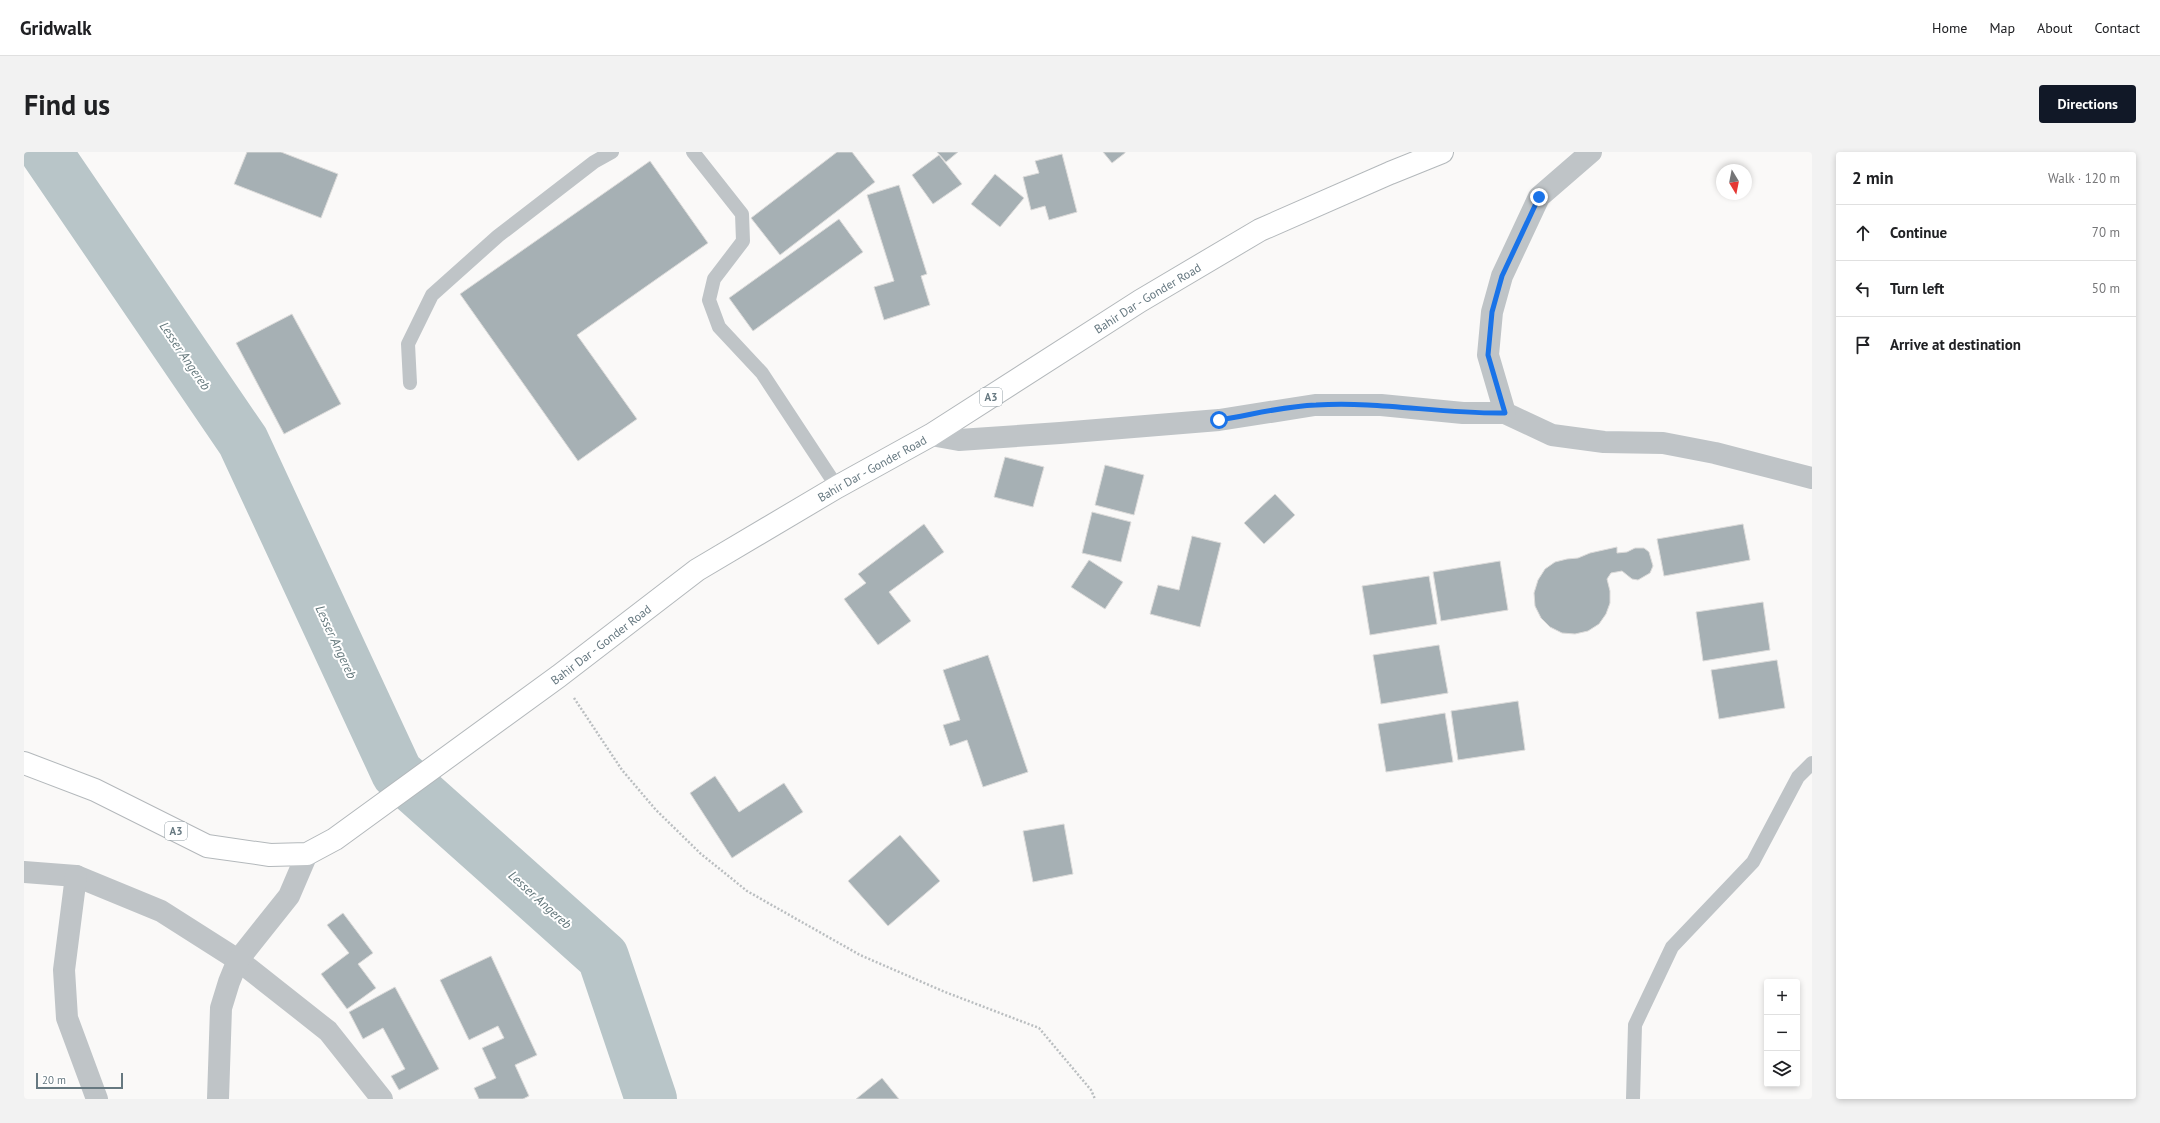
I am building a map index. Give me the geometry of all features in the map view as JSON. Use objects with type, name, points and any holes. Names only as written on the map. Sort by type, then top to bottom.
[{"type":"highway","name":"Bahir Dar - Gonder Road","points":[[307,854],[335,839],[559,676],[697,570],[837,487],[931,435],[1140,301],[1260,230],[1442,152]]},
{"type":"highway","name":"A3","points":[[24,763],[95,790],[207,846],[270,855],[307,854]]},
{"type":"street","points":[[1505,413],[1488,355],[1492,312],[1502,276],[1539,197],[1591,152]]},
{"type":"street","points":[[931,435],[959,440],[1219,420],[1315,405],[1381,405],[1463,414],[1505,413],[1552,435],[1604,442],[1663,443],[1715,453],[1812,478]]},
{"type":"street","points":[[218,1099],[221,1008],[238,960],[289,896],[307,854]]},
{"type":"street","points":[[24,872],[76,876],[161,911],[238,960],[328,1031],[382,1099]]},
{"type":"street","points":[[76,876],[64,970],[67,1018],[97,1099]]},
{"type":"lane","points":[[410,383],[408,344],[432,295],[498,236],[594,162],[612,152]]},
{"type":"lane","points":[[693,152],[742,214],[743,241],[714,278],[709,300],[719,327],[762,373],[837,487]]},
{"type":"lane","points":[[1633,1099],[1636,1025],[1672,947],[1753,862],[1798,777],[1812,764]]},
{"type":"path","points":[[559,676],[622,770],[656,810],[701,854],[742,886],[802,923],[860,955],[945,992],[1039,1028],[1091,1090],[1095,1099]]},
{"type":"building","points":[[247,152],[281,152],[338,174],[321,218],[234,184]]},
{"type":"building","points":[[837,152],[852,152],[875,182],[780,255],[751,218]]},
{"type":"building","points":[[937,152],[958,152],[946,162]]},
{"type":"building","points":[[1103,152],[1125,152],[1125,153],[1112,163]]},
{"type":"building","points":[[1062,154],[1077,212],[1049,220],[1045,206],[1031,210],[1023,177],[1039,173],[1035,161]]},
{"type":"building","points":[[939,155],[962,184],[933,204],[912,175]]},
{"type":"building","points":[[650,161],[708,243],[577,335],[637,419],[578,461],[460,294]]},
{"type":"building","points":[[995,174],[1024,198],[1000,227],[971,204]]},
{"type":"building","points":[[899,185],[927,274],[921,276],[930,305],[884,320],[874,287],[894,281],[867,195]]},
{"type":"building","points":[[839,219],[863,252],[753,331],[729,298]]},
{"type":"building","points":[[292,314],[341,404],[284,434],[236,343]]},
{"type":"building","points":[[1005,457],[1044,467],[1033,507],[994,497]]},
{"type":"building","points":[[1105,465],[1144,475],[1134,515],[1095,505]]},
{"type":"building","points":[[1275,494],[1295,515],[1264,544],[1244,523]]},
{"type":"building","points":[[1092,512],[1131,522],[1121,562],[1082,553]]},
{"type":"building","points":[[924,524],[944,552],[889,592],[911,621],[878,645],[844,599],[866,583],[858,574]]},
{"type":"building","points":[[1743,524],[1750,560],[1664,576],[1657,539]]},
{"type":"building","points":[[1192,536],[1221,543],[1200,627],[1150,614],[1158,585],[1179,590]]},
{"type":"building","points":[[1617,547],[1617,553],[1627,552],[1635,548],[1644,548],[1649,552],[1653,566],[1650,573],[1638,580],[1632,579],[1622,571],[1611,573],[1607,579],[1610,591],[1610,603],[1606,614],[1599,624],[1588,631],[1575,634],[1562,633],[1550,627],[1541,618],[1535,606],[1534,593],[1538,580],[1545,569],[1555,562],[1578,558],[1590,553]]},
{"type":"building","points":[[1089,560],[1123,582],[1105,609],[1071,587]]},
{"type":"building","points":[[1500,561],[1508,610],[1441,621],[1433,572]]},
{"type":"building","points":[[1429,576],[1437,624],[1370,635],[1362,586]]},
{"type":"building","points":[[1763,602],[1770,650],[1703,661],[1696,612]]},
{"type":"building","points":[[1439,645],[1448,693],[1381,704],[1373,655]]},
{"type":"building","points":[[988,655],[1028,772],[983,787],[967,740],[950,746],[943,725],[960,720],[943,670]]},
{"type":"building","points":[[1777,660],[1785,708],[1719,719],[1711,670]]},
{"type":"building","points":[[1518,701],[1525,750],[1458,760],[1451,711]]},
{"type":"building","points":[[1445,713],[1453,762],[1386,772],[1378,724]]},
{"type":"building","points":[[715,776],[739,812],[784,783],[803,812],[732,858],[690,793]]},
{"type":"building","points":[[1064,824],[1073,874],[1033,882],[1023,831]]},
{"type":"building","points":[[900,835],[940,881],[888,926],[848,881]]},
{"type":"building","points":[[343,913],[373,953],[358,964],[376,988],[347,1009],[321,974],[349,953],[327,925]]},
{"type":"building","points":[[491,956],[537,1055],[515,1065],[529,1096],[523,1099],[479,1099],[474,1088],[496,1078],[482,1048],[504,1038],[498,1026],[469,1040],[440,980]]},
{"type":"building","points":[[395,987],[439,1069],[399,1090],[391,1076],[405,1069],[383,1028],[363,1039],[349,1012]]},
{"type":"building","points":[[882,1078],[899,1099],[856,1099]]},
{"type":"waterway","name":"Lesser Angereb","points":[[46,152],[243,441],[397,773],[603,957],[651,1099]]},
{"type":"route","points":[[1219,420],[1315,405],[1381,405],[1463,414],[1505,413],[1488,355],[1492,312],[1502,276],[1539,197]]}]
